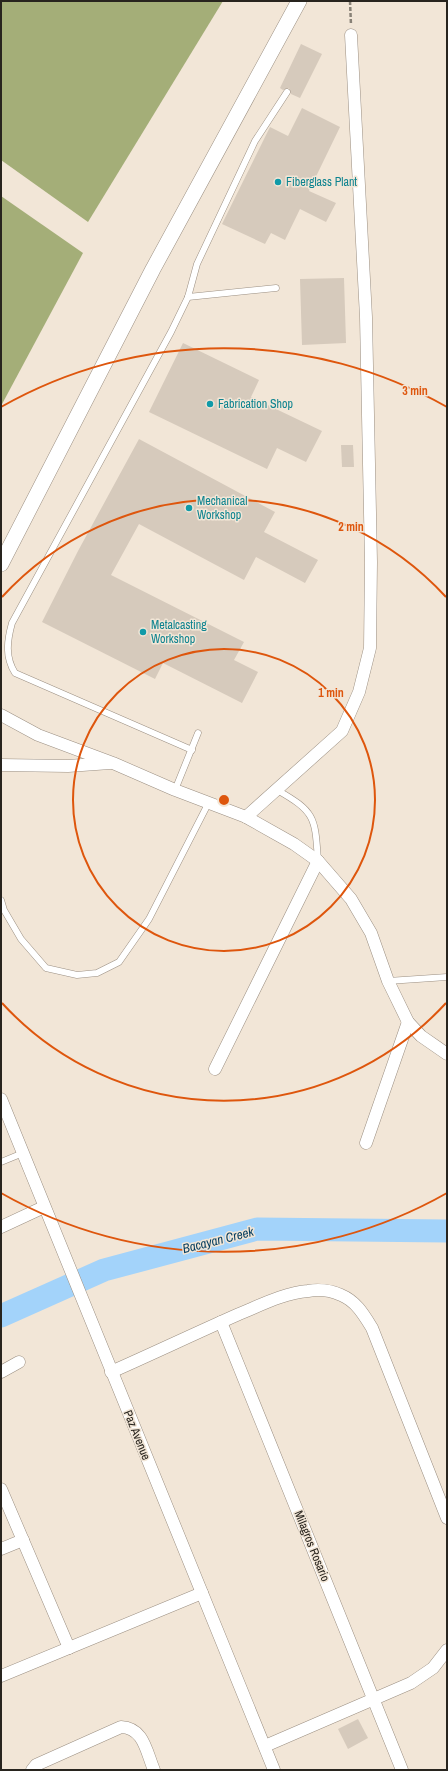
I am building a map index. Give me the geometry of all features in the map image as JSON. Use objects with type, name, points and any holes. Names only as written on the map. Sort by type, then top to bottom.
[{"type":"street","points":[[1,564],[153,269],[299,1]]},
{"type":"street","points":[[246,817],[342,731],[359,692],[370,648],[371,562],[366,317],[351,35]]},
{"type":"street","points":[[1,715],[38,735],[113,763],[175,790],[246,817],[294,844],[318,861],[351,899],[370,933],[388,981],[408,1022],[421,1036],[447,1054]]},
{"type":"street","points":[[1,765],[68,766],[113,763]]},
{"type":"street","points":[[215,1069],[318,861]]},
{"type":"street","points":[[366,1143],[408,1022]]},
{"type":"street","name":"Paz Avenue","points":[[1,1099],[274,1770]]},
{"type":"street","points":[[1,1227],[44,1207]]},
{"type":"street","points":[[111,1372],[273,1300],[309,1290],[330,1291],[342,1295],[353,1302],[372,1328],[447,1518]]},
{"type":"street","name":"Milagros Rosario","points":[[221,1322],[402,1770]]},
{"type":"street","points":[[1,1372],[19,1362]]},
{"type":"street","points":[[1,1489],[69,1648]]},
{"type":"street","points":[[1,1549],[23,1540]]},
{"type":"street","points":[[1,1676],[202,1594]]},
{"type":"street","points":[[265,1746],[412,1683],[433,1668],[447,1650]]},
{"type":"street","points":[[32,1770],[36,1765],[121,1727],[130,1728],[138,1733],[154,1770]]},
{"type":"lane","points":[[192,750],[15,673],[9,662],[8,656],[9,635],[12,623],[171,332],[188,297],[197,264],[255,141],[287,92]]},
{"type":"lane","points":[[188,297],[276,288]]},
{"type":"lane","points":[[175,790],[198,733]]},
{"type":"lane","points":[[277,790],[297,801],[307,812],[315,825],[318,861]]},
{"type":"lane","points":[[1,900],[4,910],[21,939],[46,968],[77,975],[97,973],[119,962],[149,919],[209,802]]},
{"type":"lane","points":[[388,981],[447,977]]},
{"type":"lane","points":[[1,1162],[23,1153]]},
{"type":"path","points":[[350,1],[351,35]]},
{"type":"green space","points":[[1,1],[223,1],[88,222],[1,160]]},
{"type":"green space","points":[[1,196],[83,253],[1,406]]},
{"type":"building","points":[[301,44],[322,54],[300,98],[291,94],[289,88],[283,90],[280,88]]},
{"type":"building","name":"Fiberglass Plant","points":[[302,108],[340,127],[309,191],[336,203],[326,222],[300,209],[285,240],[271,233],[265,244],[222,224],[270,127],[288,136]]},
{"type":"building","points":[[344,278],[346,343],[302,345],[300,279]]},
{"type":"building","name":"Fabrication Shop","points":[[183,343],[259,380],[251,397],[322,431],[306,462],[277,448],[267,469],[149,412]]},
{"type":"building","points":[[139,439],[275,512],[264,532],[318,560],[305,583],[256,557],[244,580],[139,524],[111,575],[244,642],[234,660],[258,672],[242,703],[163,663],[155,679],[42,622],[78,551]]},
{"type":"building","points":[[341,445],[353,445],[354,467],[342,467]]},
{"type":"building","points":[[358,1719],[368,1738],[348,1749],[338,1729]]},
{"type":"waterway","name":"Bacayan Creek","points":[[1,1316],[104,1270],[257,1229],[447,1231]]},
{"type":"place","name":"Fiberglass Plant","points":[[278,182]]},
{"type":"place","name":"Fabrication Shop","points":[[210,404]]},
{"type":"place","name":"Mechanical Workshop","points":[[189,508]]},
{"type":"place","name":"Metalcasting Workshop","points":[[143,632]]}]
